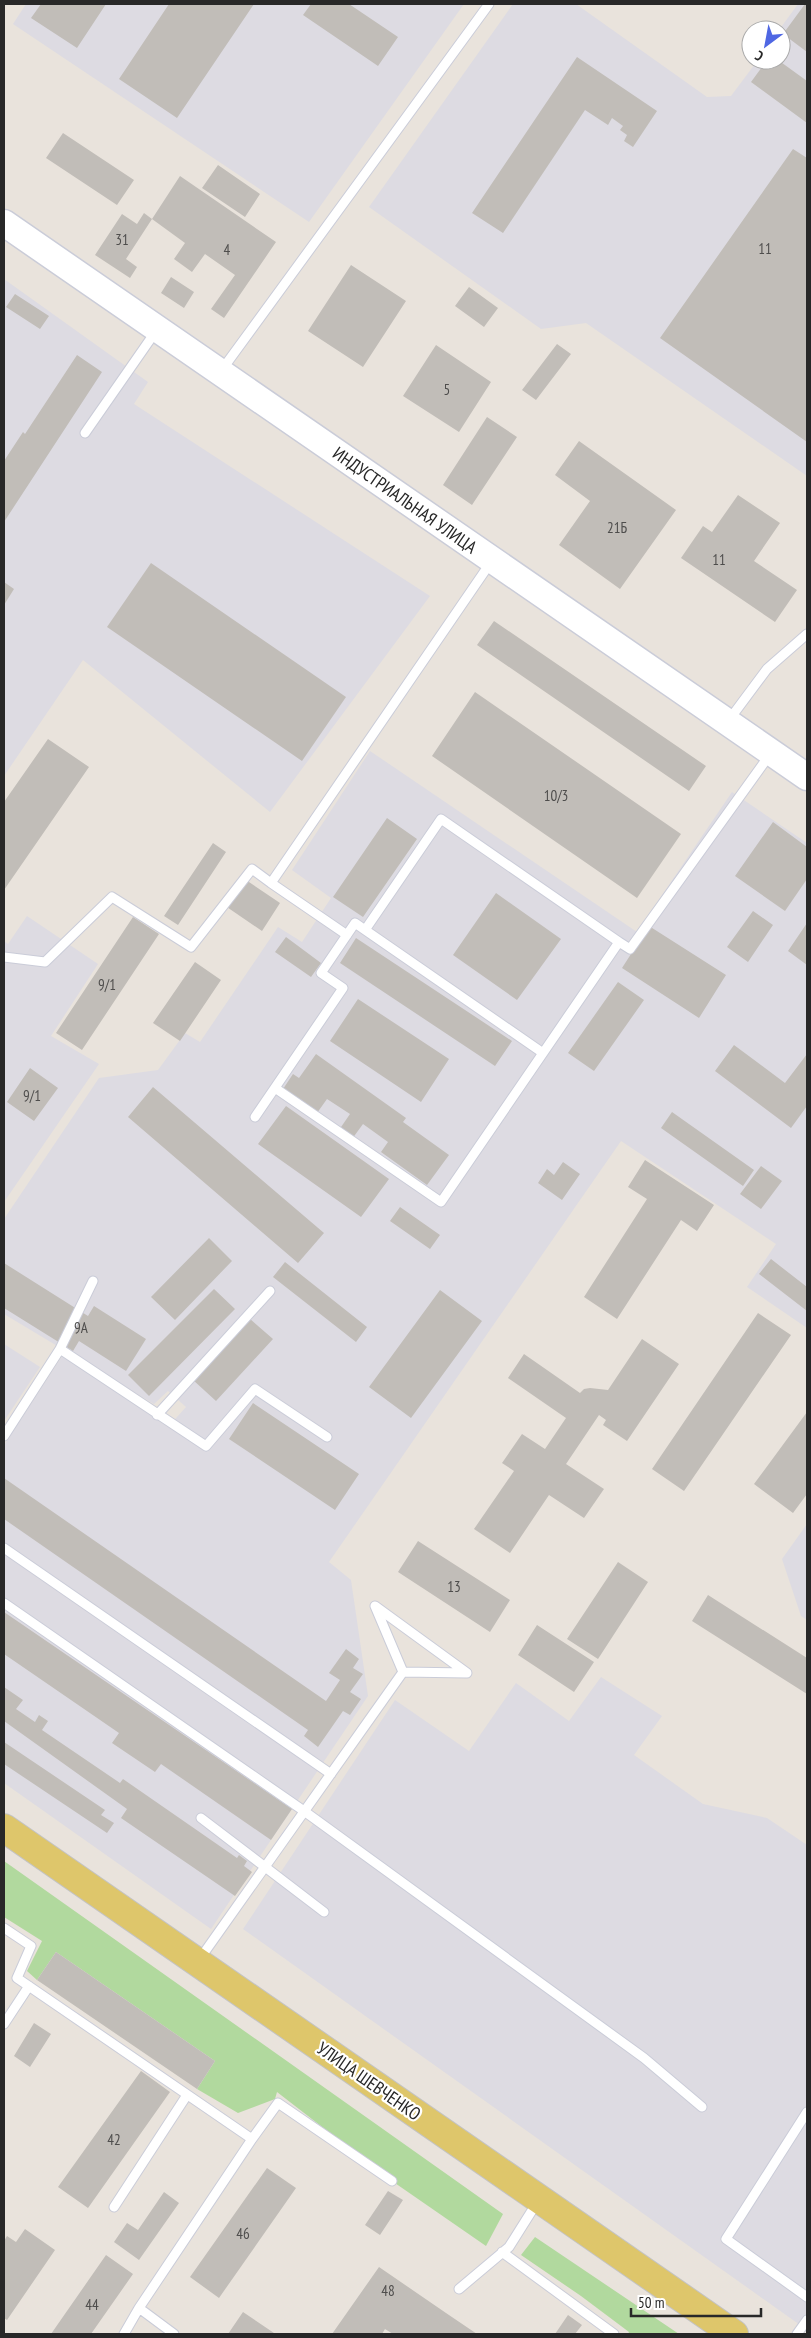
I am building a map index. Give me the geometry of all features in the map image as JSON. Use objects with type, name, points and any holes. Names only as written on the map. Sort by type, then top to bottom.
[{"type":"main road","name":"УЛИЦА ШЕВЧЕНКО","points":[[4,1828],[734,2334]]},
{"type":"street","name":"ИНДУСТРИАЛЬНАЯ УЛИЦА","points":[[4,223],[807,777]]},
{"type":"lane","points":[[220,372],[486,5]]},
{"type":"lane","points":[[85,433],[157,329]]},
{"type":"lane","points":[[271,883],[493,560]]},
{"type":"lane","points":[[728,722],[767,669],[807,634]]},
{"type":"lane","points":[[365,930],[441,820],[630,949],[772,752]]},
{"type":"lane","points":[[4,957],[45,962],[112,897],[191,947],[252,869],[347,935]]},
{"type":"lane","points":[[255,1117],[343,988],[321,973],[355,923],[543,1053]]},
{"type":"lane","points":[[275,1088],[441,1202],[619,942]]},
{"type":"lane","points":[[4,1436],[60,1349],[93,1281]]},
{"type":"lane","points":[[157,1415],[270,1290]]},
{"type":"lane","points":[[60,1349],[206,1446],[255,1389],[327,1437]]},
{"type":"lane","points":[[4,1548],[331,1774]]},
{"type":"lane","points":[[4,1603],[304,1811],[644,2058],[702,2107]]},
{"type":"lane","points":[[374,1606],[467,1673],[403,1672],[378,1615],[374,1606]]},
{"type":"lane","points":[[198,1962],[403,1672]]},
{"type":"lane","points":[[201,1818],[324,1912]]},
{"type":"lane","points":[[4,1928],[31,1946],[17,1978],[252,2139]]},
{"type":"lane","points":[[4,2024],[30,1986]]},
{"type":"lane","points":[[114,2207],[188,2095]]},
{"type":"lane","points":[[124,2334],[139,2308],[278,2103],[392,2181]]},
{"type":"lane","points":[[807,2112],[726,2240],[807,2296]]},
{"type":"lane","points":[[460,2289],[509,2247],[540,2199]]},
{"type":"lane","points":[[502,2252],[614,2334]]},
{"type":"lane","points":[[139,2308],[174,2334]]},
{"type":"lane","points":[[798,2334],[807,2320]]},
{"type":"shaded area","points":[[26,4],[464,4],[309,222],[13,24]]},
{"type":"shaded area","points":[[513,4],[576,4],[707,97],[731,96],[750,70],[791,70],[791,20],[786,20],[798,4],[807,4],[807,476],[586,323],[541,329],[369,207]]},
{"type":"shaded area","points":[[4,279],[148,382],[134,404],[430,596],[270,812],[83,660],[4,776]]},
{"type":"shaded area","points":[[370,751],[637,932],[732,792],[807,843],[807,1328],[747,1287],[776,1244],[621,1141],[329,1562],[351,1580],[368,1696],[211,1929],[4,1783],[4,1445],[63,1355],[168,1427],[186,1407],[168,1391],[154,1404],[4,1314],[4,1219],[99,1078],[158,1070],[185,1033],[200,1042],[278,927],[302,942],[331,898],[292,870]]},
{"type":"shaded area","points":[[27,916],[98,964],[51,1036],[99,1064],[4,1202],[4,941],[8,944]]},
{"type":"shaded area","points":[[4,1344],[40,1367],[4,1421]]},
{"type":"shaded area","points":[[807,1524],[807,1620],[801,1616],[782,1559]]},
{"type":"shaded area","points":[[601,1677],[662,1716],[634,1755],[703,1804],[767,1818],[807,1845],[807,2330],[243,1929],[395,1700],[469,1751],[516,1683],[569,1721]]},
{"type":"green space","points":[[4,1861],[503,2214],[486,2246],[392,2181],[277,2092],[275,2099],[238,2113],[197,2089],[215,2061],[56,1952],[37,1980],[27,1971],[42,1941],[4,1917]]},
{"type":"green space","points":[[535,2237],[679,2334],[628,2334],[629,2332],[581,2296],[521,2255]]},
{"type":"building","points":[[41,4],[106,4],[77,48],[31,18]]},
{"type":"building","points":[[169,4],[254,4],[177,118],[119,79]]},
{"type":"building","points":[[311,4],[349,4],[398,37],[378,66],[303,15]]},
{"type":"building","points":[[805,4],[807,4],[807,52],[791,40],[791,23]]},
{"type":"building","points":[[577,57],[657,111],[633,147],[624,141],[627,135],[620,130],[623,126],[612,118],[608,125],[585,110],[503,233],[472,213]]},
{"type":"building","points":[[791,69],[807,81],[807,123],[751,82],[760,70]]},
{"type":"building","points":[[63,133],[134,180],[117,205],[46,158]]},
{"type":"building","points":[[793,149],[807,158],[807,442],[660,338]]},
{"type":"building","points":[[218,165],[260,194],[245,217],[202,188]]},
{"type":"building","points":[[180,176],[276,242],[224,318],[211,309],[235,275],[205,254],[192,272],[174,259],[185,243],[152,219]]},
{"type":"building","points":[[144,213],[152,219],[126,259],[137,267],[130,278],[95,255],[122,214],[137,224]]},
{"type":"building","points":[[351,265],[406,301],[363,367],[308,331]]},
{"type":"building","points":[[171,277],[194,292],[184,308],[161,293]]},
{"type":"building","points":[[469,287],[498,308],[484,327],[455,306]]},
{"type":"building","points":[[15,294],[49,316],[40,329],[6,307]]},
{"type":"building","points":[[557,344],[571,354],[536,400],[522,390]]},
{"type":"building","points":[[436,345],[491,382],[459,432],[403,396]]},
{"type":"building","points":[[77,355],[102,372],[4,522],[4,461],[23,432],[25,434]]},
{"type":"building","points":[[487,417],[517,437],[472,505],[443,485]]},
{"type":"building","points":[[579,441],[676,510],[620,589],[559,545],[590,501],[555,475]]},
{"type":"building","points":[[738,495],[780,523],[754,561],[797,590],[775,622],[681,558],[703,526],[712,532]]},
{"type":"building","points":[[151,563],[346,697],[302,761],[107,627]]},
{"type":"building","points":[[4,582],[14,589],[4,605]]},
{"type":"building","points":[[494,621],[706,766],[689,791],[477,645]]},
{"type":"building","points":[[475,692],[681,834],[637,898],[432,756]]},
{"type":"building","points":[[48,739],[89,767],[4,890],[4,802]]},
{"type":"building","points":[[387,818],[417,839],[363,917],[333,897]]},
{"type":"building","points":[[773,822],[807,847],[807,879],[785,911],[735,876]]},
{"type":"building","points":[[213,843],[226,852],[178,925],[164,916]]},
{"type":"building","points":[[240,876],[280,903],[262,931],[221,903]]},
{"type":"building","points":[[496,893],[561,939],[517,1000],[453,955]]},
{"type":"building","points":[[753,911],[773,925],[748,962],[727,947]]},
{"type":"building","points":[[133,917],[159,934],[82,1050],[56,1033]]},
{"type":"building","points":[[807,923],[807,965],[788,951]]},
{"type":"building","points":[[649,926],[726,975],[699,1018],[622,968]]},
{"type":"building","points":[[286,937],[321,963],[311,977],[275,952]]},
{"type":"building","points":[[356,938],[512,1041],[495,1066],[340,963]]},
{"type":"building","points":[[195,962],[221,980],[180,1041],[153,1023]]},
{"type":"building","points":[[618,982],[644,1000],[594,1071],[568,1053]]},
{"type":"building","points":[[358,999],[449,1059],[421,1102],[330,1041]]},
{"type":"building","points":[[734,1045],[785,1083],[807,1054],[807,1106],[791,1128],[715,1071]]},
{"type":"building","points":[[316,1054],[406,1118],[403,1122],[449,1155],[427,1185],[381,1152],[388,1142],[363,1124],[352,1139],[339,1130],[350,1114],[327,1099],[317,1113],[283,1089],[293,1074],[299,1078]]},
{"type":"building","points":[[30,1068],[58,1088],[34,1121],[7,1102]]},
{"type":"building","points":[[153,1087],[324,1233],[298,1263],[128,1117]]},
{"type":"building","points":[[286,1106],[389,1179],[361,1217],[258,1144]]},
{"type":"building","points":[[672,1112],[754,1170],[743,1186],[661,1128]]},
{"type":"building","points":[[645,1160],[714,1205],[697,1231],[681,1220],[617,1319],[584,1297],[647,1199],[628,1187]]},
{"type":"building","points":[[563,1162],[580,1174],[562,1200],[538,1183],[547,1169],[554,1175]]},
{"type":"building","points":[[761,1166],[782,1181],[761,1209],[740,1194]]},
{"type":"building","points":[[400,1207],[440,1235],[430,1249],[390,1221]]},
{"type":"building","points":[[209,1238],[232,1261],[175,1320],[151,1297]]},
{"type":"building","points":[[771,1259],[807,1287],[807,1311],[759,1274]]},
{"type":"building","points":[[285,1262],[367,1327],[356,1342],[273,1277]]},
{"type":"building","points":[[4,1263],[88,1316],[94,1306],[146,1339],[126,1371],[79,1341],[73,1351],[4,1308]]},
{"type":"building","points":[[214,1289],[235,1309],[149,1396],[128,1375]]},
{"type":"building","points":[[440,1290],[482,1321],[411,1418],[369,1387]]},
{"type":"building","points":[[758,1313],[791,1335],[684,1491],[652,1469]]},
{"type":"building","points":[[249,1318],[273,1339],[216,1401],[193,1380]]},
{"type":"building","points":[[642,1339],[679,1364],[627,1441],[603,1425],[606,1420],[599,1415],[566,1464],[604,1489],[584,1518],[549,1495],[510,1553],[474,1529],[514,1471],[502,1463],[522,1434],[545,1449],[566,1418],[508,1378],[524,1354],[580,1393],[584,1389],[590,1388],[608,1390]]},
{"type":"building","points":[[253,1403],[359,1474],[335,1510],[229,1439]]},
{"type":"building","points":[[807,1412],[807,1494],[793,1513],[754,1484]]},
{"type":"building","points":[[4,1478],[326,1701],[340,1680],[329,1673],[346,1649],[359,1659],[353,1668],[363,1674],[350,1692],[361,1699],[350,1715],[343,1711],[318,1747],[304,1736],[308,1730],[4,1519]]},
{"type":"building","points":[[418,1541],[510,1600],[490,1632],[398,1572]]},
{"type":"building","points":[[618,1562],[648,1582],[598,1659],[567,1639]]},
{"type":"building","points":[[708,1595],[807,1658],[807,1694],[692,1621]]},
{"type":"building","points":[[4,1612],[292,1809],[271,1840],[161,1764],[155,1772],[112,1743],[119,1733],[4,1654]]},
{"type":"building","points":[[537,1625],[594,1662],[574,1692],[518,1655]]},
{"type":"building","points":[[4,1687],[23,1700],[16,1709],[35,1722],[39,1715],[48,1721],[42,1730],[120,1783],[123,1779],[237,1858],[239,1855],[247,1861],[244,1866],[252,1872],[235,1896],[121,1818],[127,1809],[4,1721]]},
{"type":"building","points":[[4,1742],[105,1810],[101,1815],[114,1823],[107,1833],[4,1764]]},
{"type":"building","points":[[56,1952],[215,2061],[197,2089],[37,1980]]},
{"type":"building","points":[[34,2023],[51,2034],[30,2067],[14,2056]]},
{"type":"building","points":[[141,2071],[170,2092],[88,2208],[58,2187]]},
{"type":"building","points":[[267,2168],[296,2188],[219,2298],[190,2277]]},
{"type":"building","points":[[388,2191],[403,2200],[380,2235],[365,2225]]},
{"type":"building","points":[[164,2192],[179,2203],[139,2260],[114,2242],[127,2223],[138,2230]]},
{"type":"building","points":[[25,2229],[55,2250],[7,2320],[4,2318],[4,2241],[7,2236],[16,2242]]},
{"type":"building","points":[[106,2255],[133,2274],[91,2334],[51,2334]]},
{"type":"building","points":[[379,2267],[477,2334],[393,2334],[385,2329],[382,2334],[332,2334]]},
{"type":"building","points":[[243,2312],[274,2333],[228,2334]]},
{"type":"building","points":[[568,2315],[582,2325],[575,2334],[555,2334]]}]
